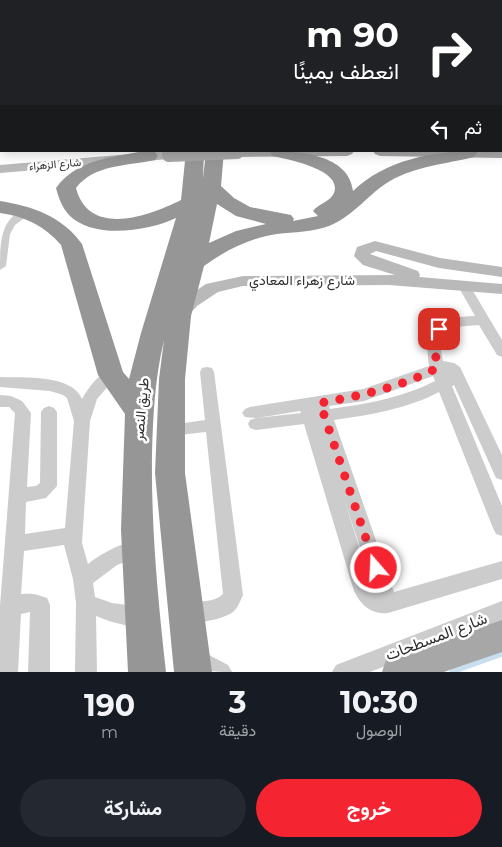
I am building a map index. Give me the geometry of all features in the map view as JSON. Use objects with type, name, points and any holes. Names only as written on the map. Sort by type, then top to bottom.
[{"type":"highway","name":"طريق النصر","points":[[191,663],[170,473],[170,430],[172,378],[178,316],[194,262],[200,195],[195,152]]},
{"type":"highway","name":"طريق النصر","points":[[148,672],[142,617],[136,476],[138,410],[142,379],[154,324],[200,195],[226,152]]},
{"type":"highway","points":[[149,156],[101,166],[79,174],[70,181],[66,188],[70,204],[84,217],[96,222],[128,224],[159,218],[200,195],[223,200],[249,215],[267,218],[302,217],[326,210],[340,200],[344,188],[343,182],[336,174],[312,160],[278,152]]},
{"type":"highway","points":[[194,262],[221,244],[238,236],[303,226],[332,218],[342,213],[372,184],[390,174],[419,164],[468,152]]},
{"type":"highway","points":[[0,207],[26,212],[53,225],[71,244],[111,375],[138,410]]},
{"type":"main road","name":"شارع الزهراء","points":[[0,162],[109,152]]},
{"type":"main road","points":[[169,155],[278,152]]},
{"type":"main road","points":[[468,152],[502,153]]},
{"type":"main road","name":"شارع الزهراء","points":[[0,169],[169,155]]},
{"type":"main road","name":"شارع زهراء المعادي","points":[[438,283],[369,261],[361,253],[366,248],[375,246],[439,263],[502,272]]},
{"type":"main road","name":"شارع زهراء المعادي","points":[[178,316],[206,290],[244,280],[389,280],[502,289]]},
{"type":"main road","points":[[398,672],[502,636]]},
{"type":"street","points":[[0,266],[1,232],[14,218],[26,212]]},
{"type":"street","points":[[464,286],[502,352]]},
{"type":"street","points":[[483,320],[452,324],[439,329],[434,340],[437,368],[451,380],[502,473]]},
{"type":"street","points":[[315,410],[387,388],[437,368]]},
{"type":"street","points":[[185,612],[222,608],[232,600],[233,595],[207,372]]},
{"type":"street","points":[[86,672],[86,603],[83,579],[75,551],[74,535],[82,421],[87,402],[93,391],[111,375]]},
{"type":"street","points":[[253,418],[402,401],[451,380]]},
{"type":"street","points":[[451,380],[494,487],[502,528]]},
{"type":"street","points":[[0,382],[58,386],[68,390],[74,397],[77,412],[82,421]]},
{"type":"street","points":[[0,401],[14,403],[20,407],[23,413],[7,672]]},
{"type":"street","points":[[315,410],[350,518],[367,596],[376,603],[388,603],[502,570]]},
{"type":"street","points":[[18,496],[43,492],[48,486],[49,412]]},
{"type":"street","points":[[170,430],[213,425]]},
{"type":"street","points":[[15,544],[74,535]]},
{"type":"street","points":[[83,579],[111,558],[138,550]]},
{"type":"street","points":[[10,606],[32,602],[40,605],[39,672]]},
{"type":"street","points":[[86,603],[112,613],[142,617]]},
{"type":"street","name":"شارع المسطحات","points":[[343,672],[502,611]]},
{"type":"street","points":[[191,663],[222,672]]},
{"type":"waterway","points":[[452,672],[502,654]]},
{"type":"route","points":[[376,568],[320,403],[364,395],[427,374],[437,368],[434,336],[439,329]]}]
